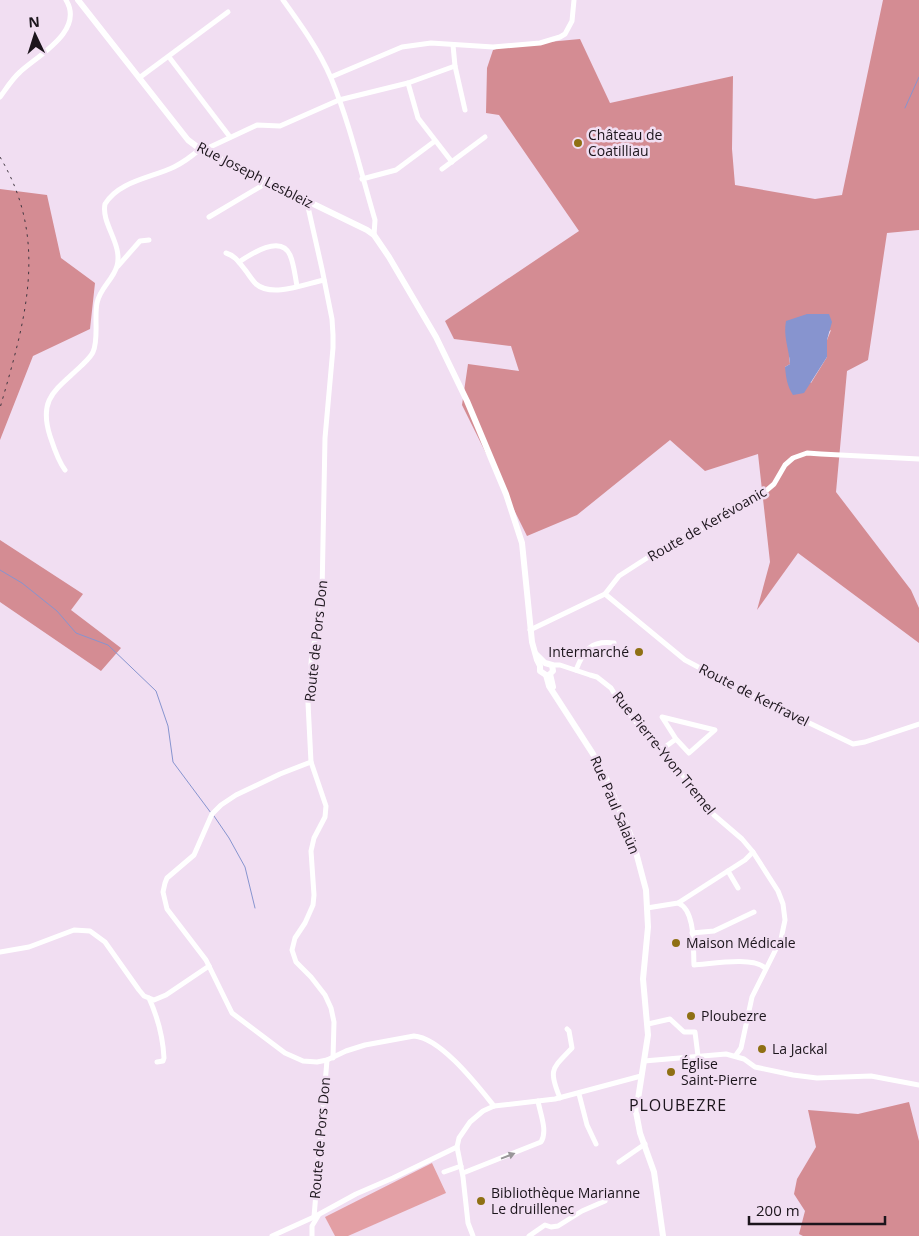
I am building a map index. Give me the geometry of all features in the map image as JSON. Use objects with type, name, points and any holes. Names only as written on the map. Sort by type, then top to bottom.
[{"type":"main road","name":"Rue Joseph Lesbleiz","points":[[78,0],[188,140],[202,150],[374,235]]},
{"type":"main road","points":[[374,235],[389,257],[436,338],[467,401],[495,467],[522,543],[530,630],[535,653],[548,669]]},
{"type":"main road","name":"Rue Paul Salaün","points":[[548,669],[554,693],[605,776],[630,835],[646,890],[648,927],[643,979],[648,1035],[636,1112],[640,1131],[654,1172],[663,1236]]},
{"type":"street","points":[[0,97],[19,73],[46,52],[63,35],[70,16],[66,0]]},
{"type":"street","points":[[284,0],[309,36],[331,77],[346,119],[375,222],[374,235]]},
{"type":"street","points":[[331,77],[402,47],[431,43],[453,46],[493,47],[540,43],[560,37],[565,34],[572,21],[574,0]]},
{"type":"street","points":[[139,78],[228,12]]},
{"type":"street","points":[[453,46],[454,66],[465,110]]},
{"type":"street","points":[[169,57],[230,138]]},
{"type":"street","points":[[117,266],[117,249],[104,208],[106,201],[117,191],[175,167],[202,150],[257,125],[280,126],[339,100],[408,83],[454,66]]},
{"type":"street","points":[[408,83],[418,118],[452,162]]},
{"type":"street","points":[[442,169],[485,137]]},
{"type":"street","points":[[362,178],[396,170],[435,141]]},
{"type":"street","points":[[209,217],[268,182]]},
{"type":"street","name":"Route de Pors Don","points":[[310,202],[308,207],[332,319],[333,348],[325,438],[322,594],[319,625],[312,651],[309,680],[311,762],[326,809],[325,817],[314,838],[311,851],[313,905],[305,923],[295,938],[292,954],[296,962],[311,977],[324,995],[331,1008],[334,1022],[314,1217]]},
{"type":"street","points":[[65,470],[60,464],[47,426],[46,406],[54,392],[94,352],[97,302],[102,289],[117,266],[140,241],[149,240]]},
{"type":"street","points":[[239,262],[257,250],[277,246],[285,248],[290,254],[297,286]]},
{"type":"street","points":[[226,253],[239,262],[256,284],[271,291],[324,280]]},
{"type":"street","name":"Route de Kerévoanic","points":[[530,630],[605,594],[619,576],[647,558],[760,496],[774,484],[785,465],[799,456],[806,453],[919,459]]},
{"type":"street","name":"Route de Kerfravel","points":[[605,594],[685,660],[747,693],[853,744],[865,742],[919,724]]},
{"type":"street","points":[[576,670],[582,656],[590,647],[599,643],[614,644]]},
{"type":"street","name":"Rue Pierre-Yvon Tremel","points":[[548,669],[566,667],[576,670],[597,677],[611,688],[626,711],[694,788],[714,815],[742,839],[753,852],[770,878],[783,904],[784,920],[781,939],[752,997],[741,1048],[736,1055]]},
{"type":"street","points":[[662,717],[715,730],[689,753],[676,739],[662,717]]},
{"type":"street","points":[[661,750],[676,739]]},
{"type":"street","points":[[311,762],[288,770],[236,795],[214,811],[196,852],[167,878],[163,892],[167,910],[209,966],[232,1012],[241,1021],[285,1053],[298,1060],[311,1062],[330,1059],[346,1050],[365,1044],[414,1036],[424,1038],[459,1065],[494,1106]]},
{"type":"street","points":[[647,908],[678,903],[745,860],[753,852]]},
{"type":"street","points":[[728,871],[738,888]]},
{"type":"street","points":[[678,903],[684,906],[688,912],[692,933],[694,965],[752,962],[765,968]]},
{"type":"street","points":[[692,933],[714,931],[754,912]]},
{"type":"street","points":[[0,952],[29,948],[74,930],[90,932],[106,942],[130,980],[144,996],[158,999],[209,966]]},
{"type":"street","points":[[149,998],[164,1045],[163,1061],[157,1062]]},
{"type":"street","points":[[648,1024],[670,1019],[684,1032],[695,1032],[698,1056]]},
{"type":"street","points":[[560,1098],[553,1079],[553,1073],[559,1060],[572,1048],[570,1031],[567,1029]]},
{"type":"street","points":[[644,1061],[726,1054],[736,1055],[755,1067],[792,1075],[817,1078],[871,1076],[919,1085]]},
{"type":"street","points":[[473,1236],[467,1219],[457,1147],[459,1138],[466,1125],[483,1111],[494,1106],[560,1098],[641,1076]]},
{"type":"street","points":[[579,1094],[587,1124],[596,1144]]},
{"type":"street","points":[[462,1173],[541,1142],[544,1129],[538,1101]]},
{"type":"street","points":[[619,1162],[645,1144]]},
{"type":"street","points":[[272,1236],[457,1147]]},
{"type":"street","points":[[444,1172],[461,1166]]},
{"type":"street","points":[[529,1236],[545,1225],[551,1227],[558,1226],[582,1211],[605,1201]]},
{"type":"street","points":[[312,1236],[313,1223],[320,1214]]},
{"type":"shaded area","points":[[883,0],[919,0],[919,230],[887,233],[868,360],[847,371],[836,492],[911,590],[919,608],[919,643],[798,553],[757,610],[770,562],[758,454],[705,471],[670,440],[577,515],[527,536],[462,405],[468,364],[519,371],[511,346],[454,339],[445,321],[579,231],[499,115],[486,113],[487,68],[493,50],[506,46],[580,39],[610,103],[733,76],[732,149],[735,185],[815,199],[842,195]],"holes":[[[831,330],[827,340],[827,357],[811,383],[785,367],[790,364],[789,357]]]},
{"type":"shaded area","points":[[0,189],[47,195],[61,258],[95,283],[90,329],[33,356],[0,440]]},
{"type":"shaded area","points":[[0,540],[83,594],[71,610],[121,648],[101,671],[0,602]]},
{"type":"shaded area","points":[[909,1102],[919,1141],[919,1236],[803,1236],[799,1234],[805,1211],[794,1194],[797,1179],[816,1147],[808,1110],[858,1114]]},
{"type":"shaded area","points":[[432,1163],[446,1193],[348,1236],[335,1236],[325,1217]]},
{"type":"water","points":[[807,314],[829,314],[832,322],[827,340],[827,357],[804,393],[793,395],[786,378],[785,367],[790,364],[785,327],[786,321]]},
{"type":"waterway","points":[[905,108],[919,77]]},
{"type":"waterway","points":[[0,570],[22,583],[57,611],[76,633],[108,645],[156,691],[168,726],[173,762],[211,813]]},
{"type":"waterway","points":[[214,816],[245,867],[255,908]]},
{"type":"railway","points":[[0,157],[15,188],[25,219],[29,250],[24,312],[18,344],[0,408]]},
{"type":"place","name":"Château de Coatilliau","points":[[578,143]]},
{"type":"place","name":"Intermarché","points":[[639,652]]},
{"type":"place","name":"Maison Médicale","points":[[676,943]]},
{"type":"place","name":"Ploubezre","points":[[691,1016]]},
{"type":"place","name":"La Jackal","points":[[762,1049]]},
{"type":"place","name":"Église Saint-Pierre","points":[[671,1072]]},
{"type":"place","name":"Bibliothèque Marianne Le druillenec","points":[[481,1201]]},
{"type":"district","name":"PLOUBEZRE","points":[[678,1105]]}]
